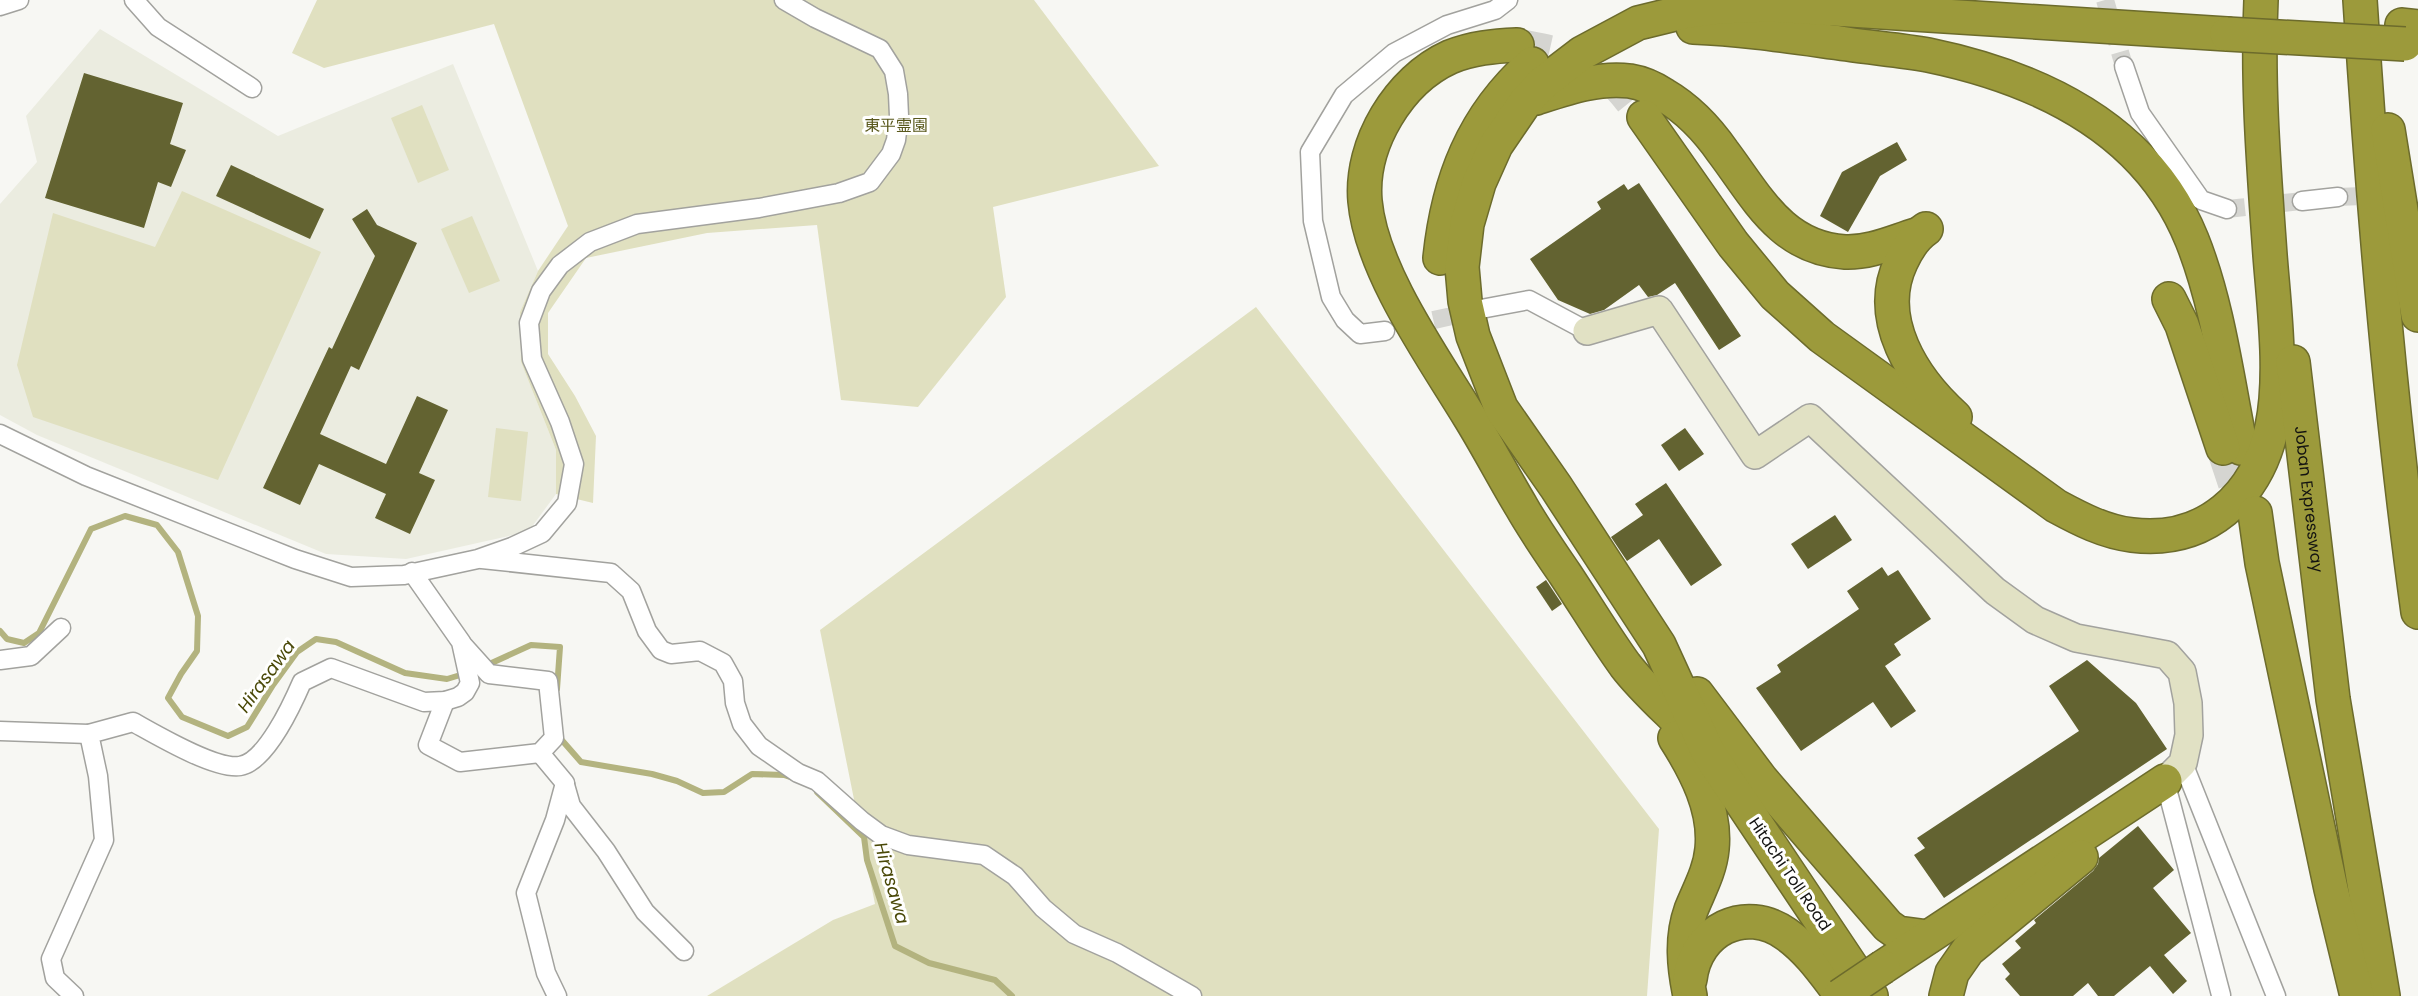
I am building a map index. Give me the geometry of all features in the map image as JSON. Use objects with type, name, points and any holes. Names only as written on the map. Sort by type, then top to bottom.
[{"type":"highway","points":[[1499,466],[1451,340],[1442,291],[1440,261],[1443,226],[1448,200],[1459,167],[1485,116],[1520,74],[1541,56],[1589,24],[1620,10],[1658,0]]},
{"type":"highway","points":[[1973,0],[2227,25]]},
{"type":"highway","points":[[1644,117],[1733,244],[1775,295],[1822,337],[2056,506],[2097,526],[2132,535],[2175,533],[2195,528],[2228,508],[2255,477],[2272,427],[2276,397],[2274,306],[2262,146],[2259,68],[2263,0]]},
{"type":"highway","name":"Joban Expressway","points":[[2263,0],[2285,268],[2313,538],[2333,699],[2383,996]]},
{"type":"highway","points":[[2360,0],[2379,268],[2418,612]]},
{"type":"highway","points":[[2371,0],[2386,117],[2418,315]]},
{"type":"highway","points":[[1928,937],[1898,933],[1888,926],[1761,779],[1659,645],[1556,487],[1501,408],[1483,368],[1473,336],[1465,301],[1462,267],[1467,224],[1479,183],[1496,145],[1526,101],[1544,82],[1582,53],[1638,23],[1683,12],[1720,7],[1770,5],[2411,35]]},
{"type":"highway","points":[[1612,37],[1664,28],[1718,28],[1926,55],[1997,73],[2029,85],[2082,111],[2104,126],[2144,163],[2173,204],[2192,239],[2210,299],[2233,450],[2182,325],[2169,299]]},
{"type":"highway","points":[[1517,45],[1490,46],[1449,58],[1428,70],[1410,86],[1396,101],[1376,139],[1369,159],[1365,201],[1378,251],[1398,296],[1428,351],[1499,466],[1522,508],[1683,751],[1704,792],[1712,834],[1710,862],[1691,911],[1684,945],[1690,996]]},
{"type":"highway","points":[[1526,101],[1594,81],[1632,81],[1656,90],[1680,105],[1701,124],[1765,211],[1795,237],[1820,248],[1847,252],[1877,248],[1922,232],[1893,280],[1894,317],[1901,347],[1923,381],[1948,410],[1995,453],[2006,470]]},
{"type":"highway","points":[[2250,516],[2331,889],[2357,996]]},
{"type":"highway","points":[[1659,645],[1708,752]]},
{"type":"highway","points":[[1627,667],[1708,752]]},
{"type":"highway","name":"Hitachi Toll Road","points":[[1708,752],[1877,982]]},
{"type":"highway","points":[[1690,996],[1691,969],[1695,954],[1704,942],[1716,931],[1752,922],[1769,925],[1797,942],[1841,996],[1877,982],[1928,937],[2174,772]]},
{"type":"highway","points":[[1946,996],[1952,973],[1968,950],[2088,851],[2113,815]]},
{"type":"street","points":[[0,6],[19,0]]},
{"type":"street","points":[[134,0],[158,27],[252,88]]},
{"type":"street","points":[[0,434],[86,476],[295,559],[351,577],[404,575],[478,559],[512,548],[543,533],[567,502],[574,464],[560,422],[532,359],[529,323],[541,291],[560,265],[590,242],[637,224],[759,208],[839,193],[870,182],[891,154],[899,116],[898,94],[894,71],[880,49],[815,18],[784,0]]},
{"type":"street","points":[[1385,331],[1360,334],[1345,321],[1331,297],[1313,221],[1310,152],[1344,95],[1394,53],[1447,25],[1496,10],[1508,0]]},
{"type":"street","points":[[2124,66],[2140,113],[2201,200],[2227,209]]},
{"type":"street","points":[[2302,201],[2338,197]]},
{"type":"street","points":[[1481,309],[1530,300],[1587,331],[1659,310],[1755,454],[1810,418],[1995,591],[2035,620],[2076,638],[2167,655],[2181,672],[2188,703],[2189,735],[2174,772],[2221,994]]},
{"type":"street","points":[[478,559],[611,573],[631,591],[647,631],[661,650],[672,654],[700,651],[723,663],[733,681],[735,703],[742,724],[759,746],[798,772],[817,781],[880,835],[908,845],[984,855],[1015,876],[1043,908],[1074,934],[1117,953],[1192,996]]},
{"type":"street","points":[[412,572],[478,666],[548,681],[554,738],[540,753],[460,762],[428,745],[445,701]]},
{"type":"street","points":[[0,660],[31,656],[61,628]]},
{"type":"street","points":[[0,731],[89,734],[133,722],[217,763],[240,766],[261,754],[293,703],[302,682],[331,668],[424,702],[458,698],[465,692],[478,666]]},
{"type":"street","points":[[74,996],[55,978],[51,959],[104,840],[98,776],[89,734]]},
{"type":"street","points":[[540,753],[564,783],[571,806],[606,851],[645,912],[684,951]]},
{"type":"street","points":[[2174,772],[2276,996]]},
{"type":"street","points":[[557,996],[546,973],[526,893],[555,820],[564,783]]},
{"type":"shaded area","points":[[100,29],[278,136],[453,64],[538,271],[520,312],[521,362],[556,450],[556,494],[531,528],[513,535],[406,559],[326,554],[37,435],[0,415],[0,204],[37,162],[26,116]]},
{"type":"green space","name":"東平霊園","points":[[317,0],[1034,0],[1159,166],[993,207],[1006,297],[918,407],[841,400],[817,225],[707,233],[586,258],[548,313],[548,354],[575,396],[596,436],[593,503],[556,494],[556,450],[521,362],[520,312],[538,271],[568,226],[494,24],[324,68],[292,53]]},
{"type":"green space","points":[[422,105],[449,170],[418,183],[391,118]]},
{"type":"green space","points":[[182,191],[321,252],[218,480],[33,417],[17,365],[53,213],[155,247]]},
{"type":"green space","points":[[472,216],[500,281],[469,293],[441,229]]},
{"type":"green space","points":[[1256,307],[1659,829],[1647,996],[707,996],[833,920],[875,904],[820,630]]},
{"type":"green space","points":[[496,428],[528,432],[521,501],[488,497]]},
{"type":"building","points":[[84,73],[183,103],[170,144],[186,150],[171,187],[158,182],[144,228],[45,198]]},
{"type":"building","points":[[1897,142],[1907,160],[1880,176],[1848,232],[1820,216],[1842,172]]},
{"type":"building","points":[[231,165],[324,209],[310,239],[216,196]]},
{"type":"building","points":[[1639,183],[1741,336],[1719,350],[1675,283],[1657,295],[1648,297],[1639,285],[1604,310],[1590,314],[1558,300],[1530,259],[1601,209],[1597,202],[1624,184],[1628,190]]},
{"type":"building","points":[[367,209],[377,225],[417,243],[359,370],[351,366],[320,434],[386,464],[417,396],[448,410],[419,473],[435,480],[410,534],[375,518],[386,494],[319,464],[300,505],[263,488],[329,347],[332,349],[375,256],[352,219]]},
{"type":"building","points":[[1685,428],[1704,454],[1679,471],[1661,445]]},
{"type":"building","points":[[1666,483],[1722,565],[1691,586],[1659,539],[1627,561],[1611,537],[1643,515],[1635,504]]},
{"type":"building","points":[[1835,515],[1852,540],[1808,569],[1791,544]]},
{"type":"building","points":[[1882,567],[1888,576],[1898,570],[1931,619],[1894,644],[1901,655],[1885,666],[1916,711],[1891,728],[1873,702],[1801,751],[1756,688],[1781,672],[1777,665],[1859,609],[1847,591]]},
{"type":"building","points":[[1546,580],[1562,604],[1552,611],[1536,587]]},
{"type":"building","points":[[2087,660],[2136,703],[2167,749],[1944,898],[1914,855],[1925,848],[1917,838],[2079,731],[2049,686]]},
{"type":"building","points":[[2138,826],[2174,870],[2153,888],[2191,933],[2164,955],[2187,981],[2173,994],[2150,966],[2114,996],[2098,996],[2088,983],[2073,996],[2020,996],[2005,979],[2010,974],[2002,964],[2021,948],[2015,941],[2036,923],[2034,920],[2093,871],[2099,858]]},
{"type":"waterway","name":"Hirasawa","points":[[0,631],[7,639],[24,643],[39,633],[91,529],[125,516],[157,525],[178,552],[198,616],[197,651],[168,698],[182,717],[228,736],[247,727],[297,652],[316,639],[336,642],[405,673],[447,679],[467,673]]},
{"type":"waterway","name":"Hirasawa","points":[[485,666],[531,645],[560,647],[557,689]]},
{"type":"waterway","name":"Hirasawa","points":[[560,735],[560,738],[581,762],[652,774],[677,781],[703,793],[724,792],[752,774],[784,775],[793,778]]},
{"type":"waterway","name":"Hirasawa","points":[[817,792],[864,837],[867,860],[895,946],[929,963],[995,980],[1012,996]]},
{"type":"tunnel","points":[[2105,0],[2124,66]]},
{"type":"tunnel","points":[[1517,45],[1561,54],[1592,66],[1614,82],[1644,117]]},
{"type":"tunnel","points":[[2338,197],[2418,194]]},
{"type":"tunnel","points":[[2227,209],[2302,201]]},
{"type":"tunnel","points":[[1407,326],[1474,311]]},
{"type":"tunnel","points":[[2224,452],[2246,518]]}]
